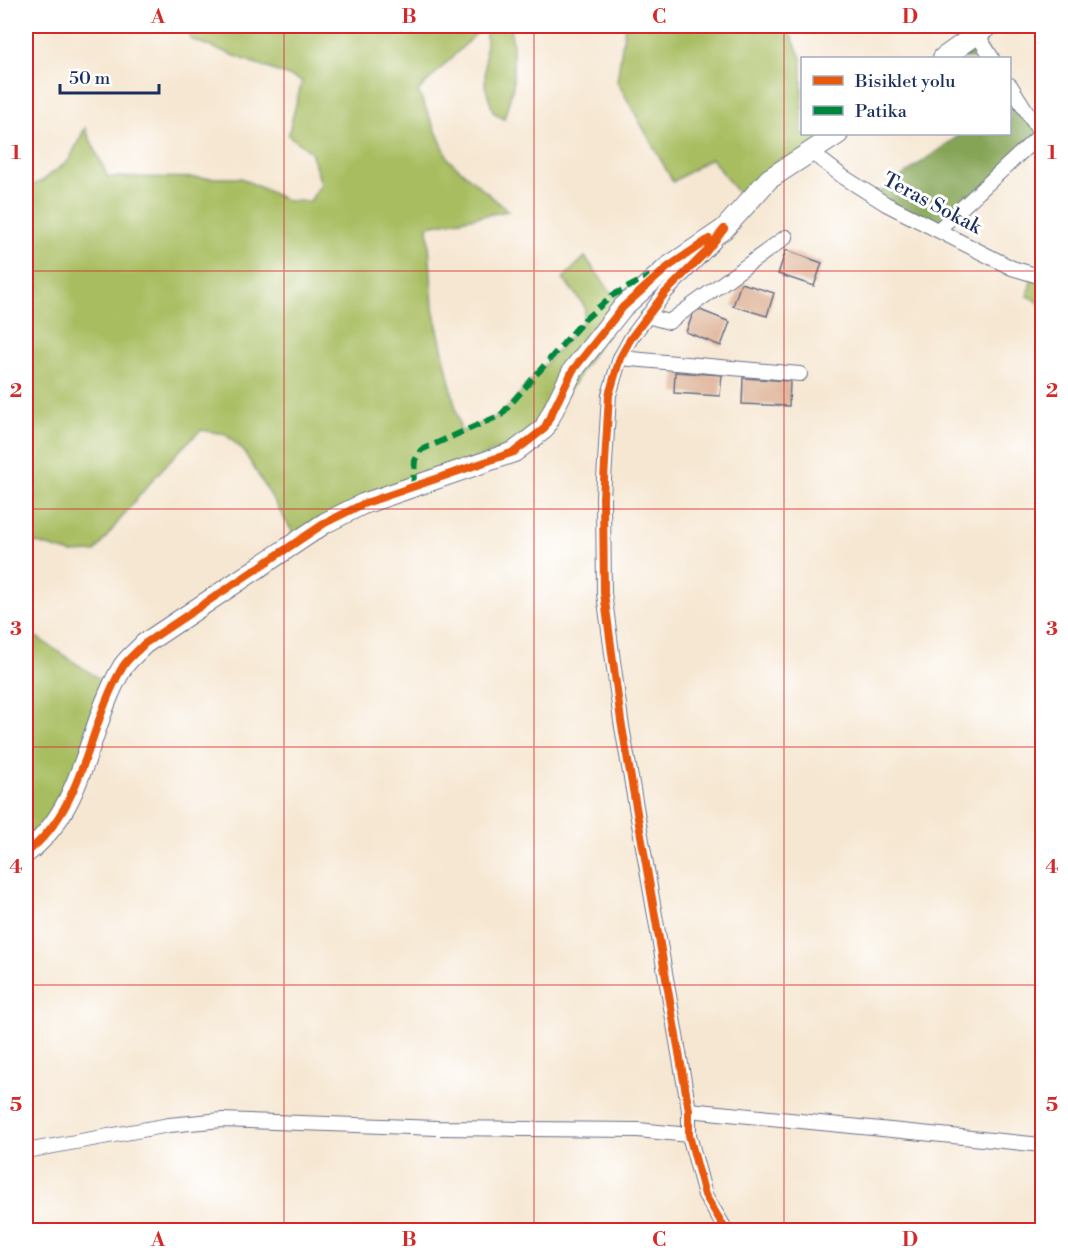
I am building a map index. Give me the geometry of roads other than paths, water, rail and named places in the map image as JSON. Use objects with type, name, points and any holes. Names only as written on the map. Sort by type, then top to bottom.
[{"type":"street","points":[[944,57],[982,30],[992,57]]},
{"type":"street","points":[[938,230],[1042,134],[1011,87]]},
{"type":"street","points":[[726,1230],[705,1196],[689,1135],[689,1110],[626,749],[604,593],[603,497],[609,394],[620,358],[631,338],[665,293],[705,253],[769,179],[836,135]]},
{"type":"street","name":"Teras Sokak","points":[[811,152],[842,176],[886,204],[1012,268],[1042,277]]},
{"type":"street","points":[[26,853],[50,829],[68,802],[85,765],[100,716],[123,667],[144,644],[325,523],[363,504],[514,452],[544,429],[573,370],[623,307],[668,267],[724,229]]},
{"type":"street","points":[[647,316],[669,322],[786,237]]},
{"type":"street","points":[[620,358],[800,374]]},
{"type":"street","points":[[689,1110],[1042,1145]]},
{"type":"street","points":[[26,1151],[169,1125],[222,1120],[437,1128],[638,1130],[689,1135]]}]
